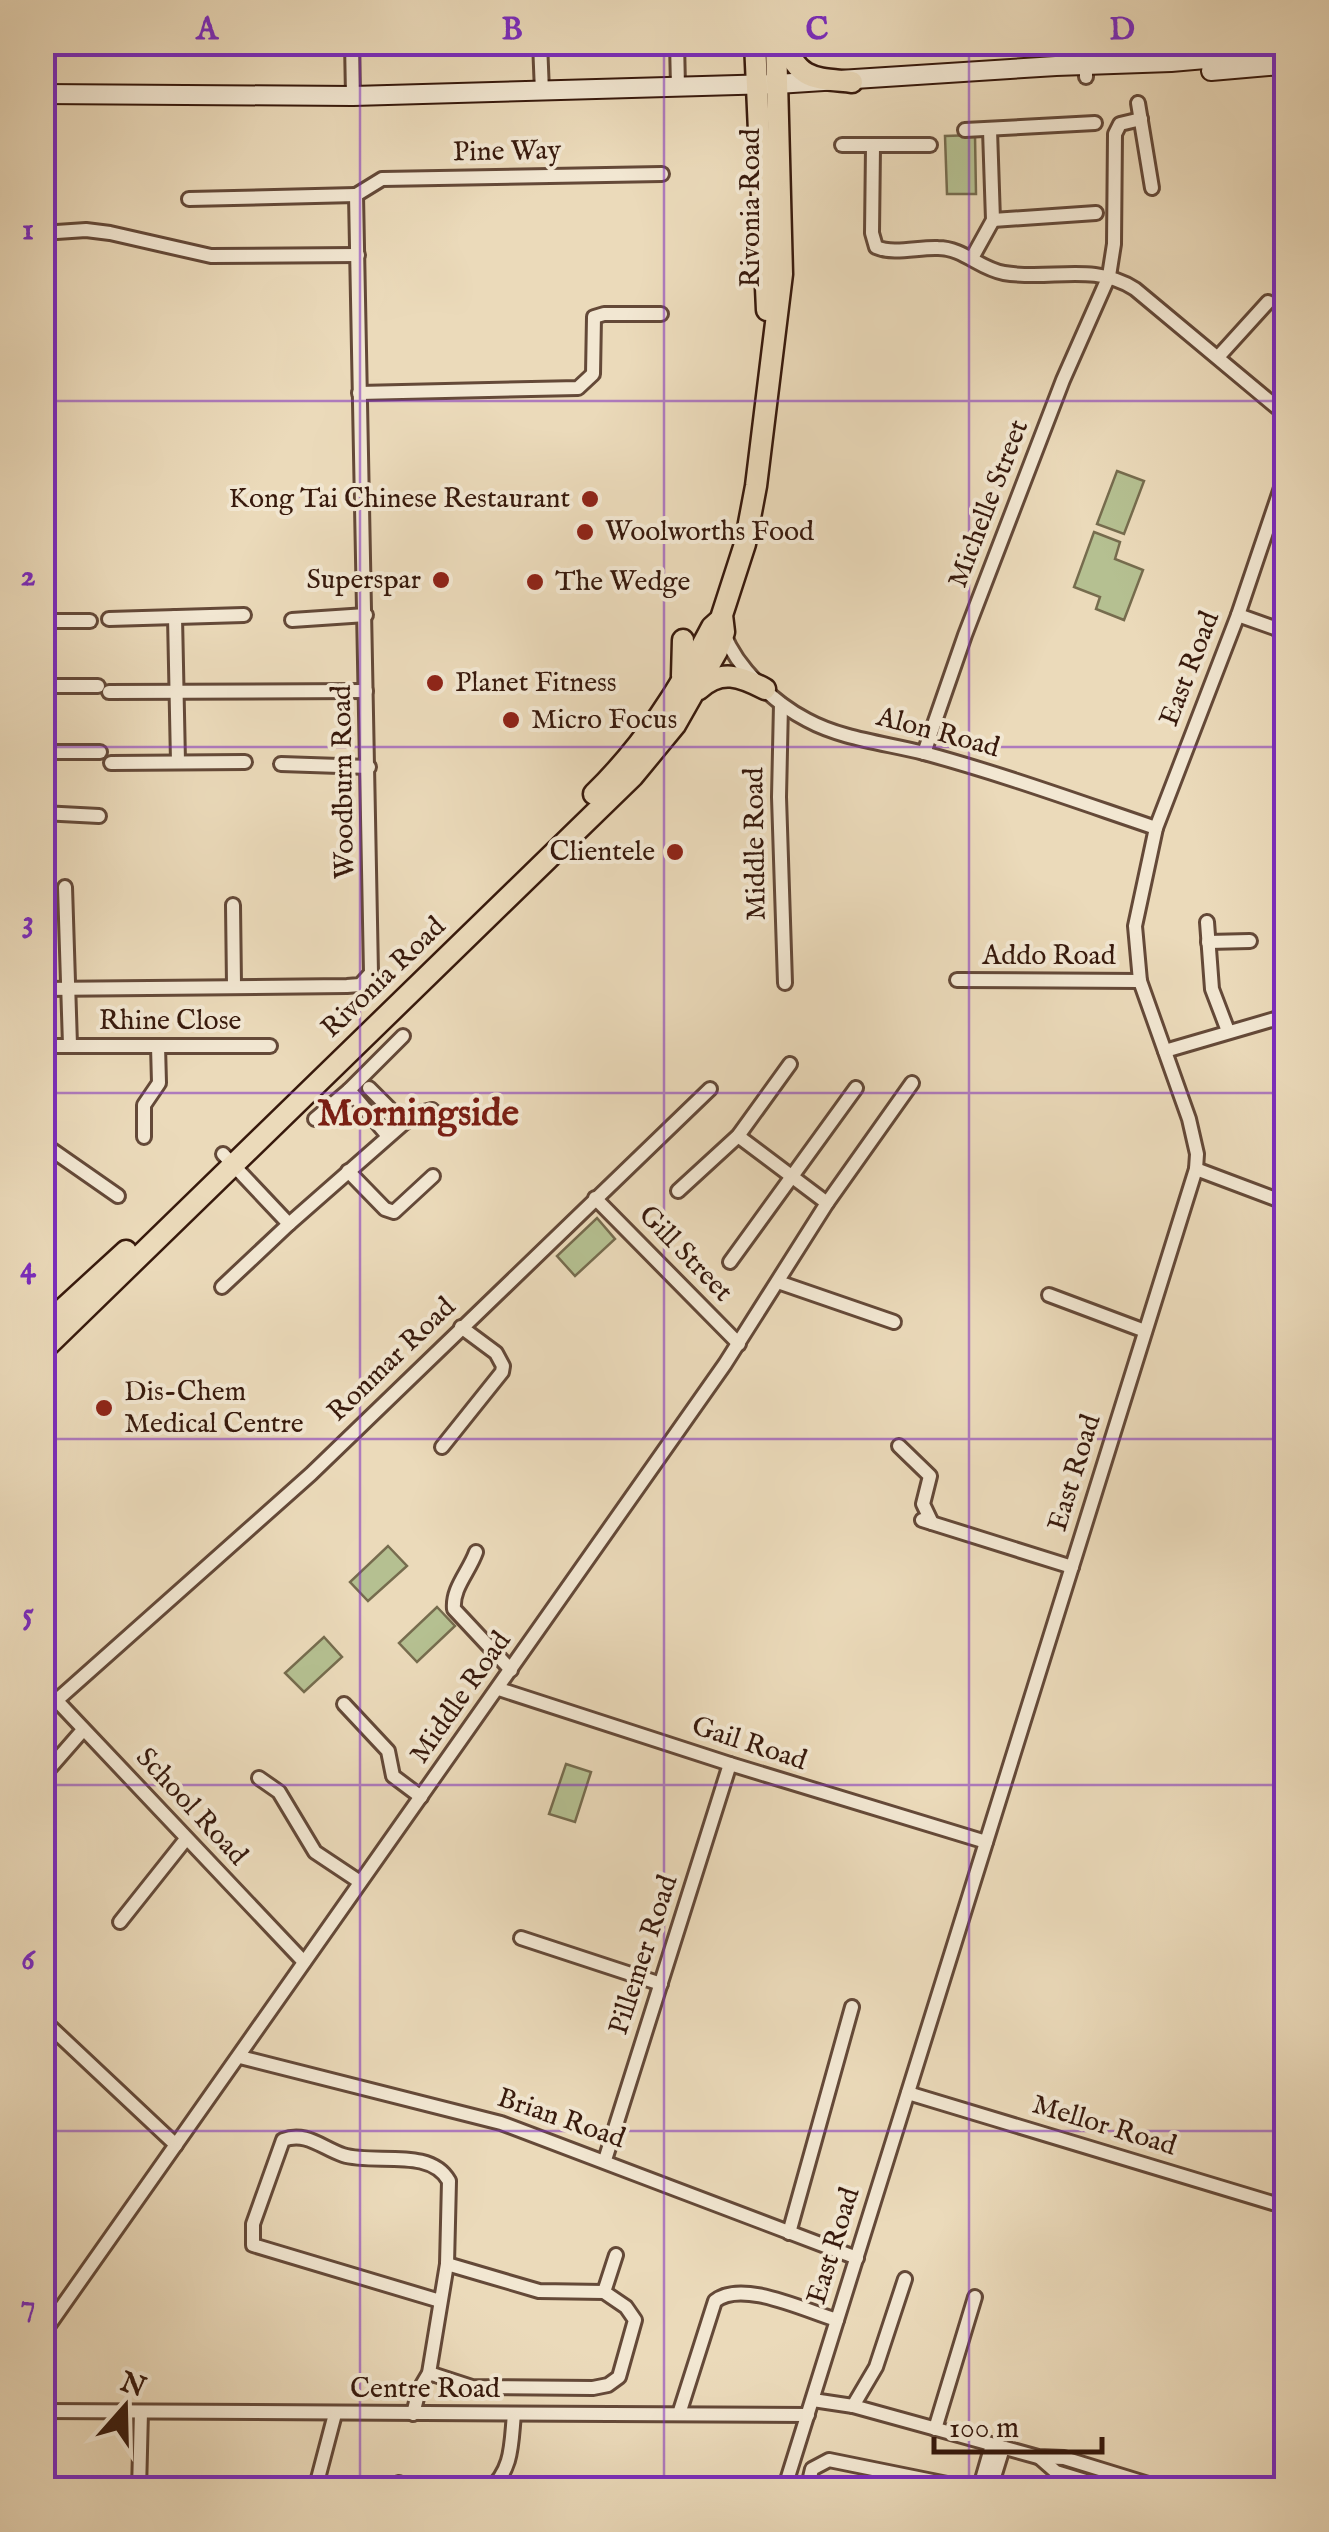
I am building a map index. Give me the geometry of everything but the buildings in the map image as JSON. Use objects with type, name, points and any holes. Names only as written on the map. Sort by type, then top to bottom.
[{"type":"main road","name":"Rivonia Road","points":[[755,42],[769,374]]},
{"type":"main road","name":"Rivonia Road","points":[[42,1351],[228,1159],[621,768],[686,689],[713,638],[745,544],[760,459],[782,274],[776,42]]},
{"type":"main road","points":[[784,42],[804,75],[852,82]]},
{"type":"main road","points":[[1086,71],[1286,52]]},
{"type":"main road","points":[[42,94],[353,96],[542,92],[852,82],[1026,70],[1286,64]]},
{"type":"main road","points":[[686,689],[713,638]]},
{"type":"main road","points":[[686,689],[726,674],[764,689]]},
{"type":"main road","name":"Rivonia Road","points":[[48,1323],[228,1159]]},
{"type":"main road","points":[[48,1323],[67,1313],[79,1316]]},
{"type":"street","points":[[352,42],[353,96]]},
{"type":"street","points":[[540,42],[542,92]]},
{"type":"street","points":[[677,42],[678,88]]},
{"type":"street","points":[[1086,42],[1086,71]]},
{"type":"street","points":[[1138,103],[1152,188]]},
{"type":"street","name":"Michelle Street","points":[[924,753],[1063,380],[1109,276],[1114,244],[1115,134],[1120,124],[1140,119]]},
{"type":"street","points":[[966,130],[1096,122]]},
{"type":"street","points":[[972,258],[993,220],[990,130]]},
{"type":"street","points":[[842,146],[930,145]]},
{"type":"street","points":[[873,147],[872,233],[876,247],[944,248],[1001,272],[1086,272],[1109,276],[1135,289],[1286,415]]},
{"type":"street","name":"Pine Way","points":[[189,199],[356,194],[382,179],[662,174]]},
{"type":"street","name":"Woodburn Road","points":[[42,989],[347,986],[360,985],[369,978],[373,965],[356,194]]},
{"type":"street","points":[[993,220],[1096,213]]},
{"type":"street","points":[[42,232],[110,233],[211,256],[358,255]]},
{"type":"street","points":[[1218,356],[1268,302]]},
{"type":"street","points":[[359,393],[578,388],[593,374],[594,317],[661,314]]},
{"type":"street","name":"East Road","points":[[784,2490],[1196,1169],[1197,1154],[1189,1118],[1140,981],[1134,926],[1156,828],[1238,614],[1286,474]]},
{"type":"street","points":[[1238,614],[1286,632]]},
{"type":"street","points":[[109,619],[244,615]]},
{"type":"street","points":[[292,620],[366,615]]},
{"type":"street","points":[[176,617],[178,762]]},
{"type":"street","points":[[42,621],[90,621]]},
{"type":"street","name":"Alon Road","points":[[713,638],[781,704],[823,728],[924,753],[1156,828]]},
{"type":"street","points":[[42,686],[177,692],[366,691]]},
{"type":"street","name":"Middle Road","points":[[781,704],[779,797],[786,984]]},
{"type":"street","points":[[42,752],[100,752]]},
{"type":"street","points":[[110,763],[246,762]]},
{"type":"street","points":[[281,764],[369,766]]},
{"type":"street","points":[[42,813],[99,816]]},
{"type":"street","name":"Rhine Close","points":[[64,887],[70,1045]]},
{"type":"street","points":[[233,905],[234,985]]},
{"type":"street","points":[[1208,922],[1212,989],[1228,1031]]},
{"type":"street","points":[[1208,942],[1250,941]]},
{"type":"street","name":"Addo Road","points":[[957,980],[1140,981]]},
{"type":"street","points":[[1165,1051],[1275,1019]]},
{"type":"street","points":[[316,1119],[402,1036]]},
{"type":"street","name":"Rhine Close","points":[[42,1046],[270,1046]]},
{"type":"street","points":[[144,1137],[144,1105],[159,1083],[158,1046]]},
{"type":"street","points":[[678,1191],[738,1136],[790,1064]]},
{"type":"street","name":"Middle Road","points":[[42,2334],[739,1344],[827,1203],[912,1083]]},
{"type":"street","points":[[369,1088],[404,1123]]},
{"type":"street","points":[[730,1262],[856,1088]]},
{"type":"street","name":"Ronmar Road","points":[[57,1700],[311,1474],[710,1089]]},
{"type":"street","points":[[349,1090],[388,1136]]},
{"type":"street","points":[[222,1287],[388,1136],[420,1113],[432,1110]]},
{"type":"street","points":[[738,1136],[827,1203]]},
{"type":"street","points":[[42,1143],[118,1196]]},
{"type":"street","points":[[228,1159],[289,1224]]},
{"type":"street","points":[[1196,1169],[1286,1203]]},
{"type":"street","points":[[348,1171],[385,1208],[394,1212],[432,1176]]},
{"type":"street","name":"Gill Street","points":[[595,1198],[739,1344]]},
{"type":"street","points":[[778,1282],[894,1322]]},
{"type":"street","points":[[1049,1296],[1146,1331]]},
{"type":"street","points":[[442,1448],[503,1366],[496,1354],[462,1327]]},
{"type":"street","points":[[899,1446],[930,1476],[923,1504],[927,1522],[1072,1567]]},
{"type":"street","points":[[476,1552],[468,1574],[454,1594],[454,1609],[512,1670]]},
{"type":"street","name":"School Road","points":[[42,1685],[304,1962]]},
{"type":"street","name":"Gail Road","points":[[499,1688],[986,1842]]},
{"type":"street","points":[[344,1704],[388,1751],[394,1776],[421,1797]]},
{"type":"street","points":[[42,1776],[83,1730]]},
{"type":"street","name":"Pillemer Road","points":[[604,2160],[730,1764]]},
{"type":"street","points":[[259,1778],[278,1792],[315,1852],[360,1882]]},
{"type":"street","points":[[120,1922],[186,1839]]},
{"type":"street","points":[[521,1938],[661,1984]]},
{"type":"street","points":[[789,2233],[852,2008]]},
{"type":"street","points":[[42,2019],[176,2145]]},
{"type":"street","name":"Brian Road","points":[[240,2057],[449,2108],[604,2160],[857,2258]]},
{"type":"street","name":"Mellor Road","points":[[908,2093],[1286,2207]]},
{"type":"street","points":[[413,2414],[419,2390],[429,2373],[447,2264],[449,2180],[442,2170],[423,2163],[348,2156],[310,2139],[283,2140],[254,2224],[252,2242],[256,2248],[440,2301]]},
{"type":"street","points":[[604,2292],[616,2256]]},
{"type":"street","points":[[429,2373],[472,2388],[608,2386],[620,2377],[635,2320],[623,2305],[604,2292],[539,2291],[447,2264]]},
{"type":"street","points":[[853,2406],[876,2367],[905,2279]]},
{"type":"street","points":[[679,2414],[720,2296],[748,2292],[837,2320]]},
{"type":"street","points":[[935,2429],[975,2297]]},
{"type":"street","points":[[813,2400],[853,2406],[1038,2457],[1114,2490]]},
{"type":"street","name":"Centre Road","points":[[42,2411],[808,2415]]},
{"type":"street","points":[[139,2490],[141,2412]]},
{"type":"street","points":[[315,2490],[336,2414]]},
{"type":"street","points":[[488,2490],[509,2464],[514,2414]]},
{"type":"street","points":[[807,2490],[812,2469],[828,2460],[978,2490],[998,2446]]},
{"type":"street","points":[[990,2490],[998,2446]]},
{"type":"street","points":[[1051,2490],[1058,2465]]},
{"type":"street","points":[[1058,2465],[1168,2490]]},
{"type":"green space","points":[[975,135],[976,194],[947,194],[945,136]]},
{"type":"green space","points":[[1117,471],[1144,481],[1124,534],[1097,524]]},
{"type":"green space","points":[[1094,532],[1120,542],[1115,559],[1143,570],[1124,620],[1096,609],[1100,597],[1074,587]]},
{"type":"green space","points":[[597,1218],[615,1239],[575,1276],[557,1256]]},
{"type":"green space","points":[[388,1546],[407,1566],[368,1601],[350,1582]]},
{"type":"green space","points":[[437,1607],[455,1626],[417,1662],[399,1643]]},
{"type":"green space","points":[[324,1637],[342,1657],[304,1692],[285,1673]]},
{"type":"green space","points":[[566,1764],[591,1772],[575,1822],[549,1814]]},
{"type":"place","name":"Kong Tai Chinese Restaurant","points":[[590,499]]},
{"type":"place","name":"Woolworths Food","points":[[585,532]]},
{"type":"place","name":"Superspar","points":[[441,580]]},
{"type":"place","name":"The Wedge","points":[[535,582]]},
{"type":"place","name":"Planet Fitness","points":[[435,683]]},
{"type":"place","name":"Micro Focus","points":[[511,720]]},
{"type":"place","name":"Clientele","points":[[675,852]]},
{"type":"place","name":"Dis-Chem Medical Centre","points":[[104,1408]]},
{"type":"district","name":"Morningside","points":[[418,1115]]}]
